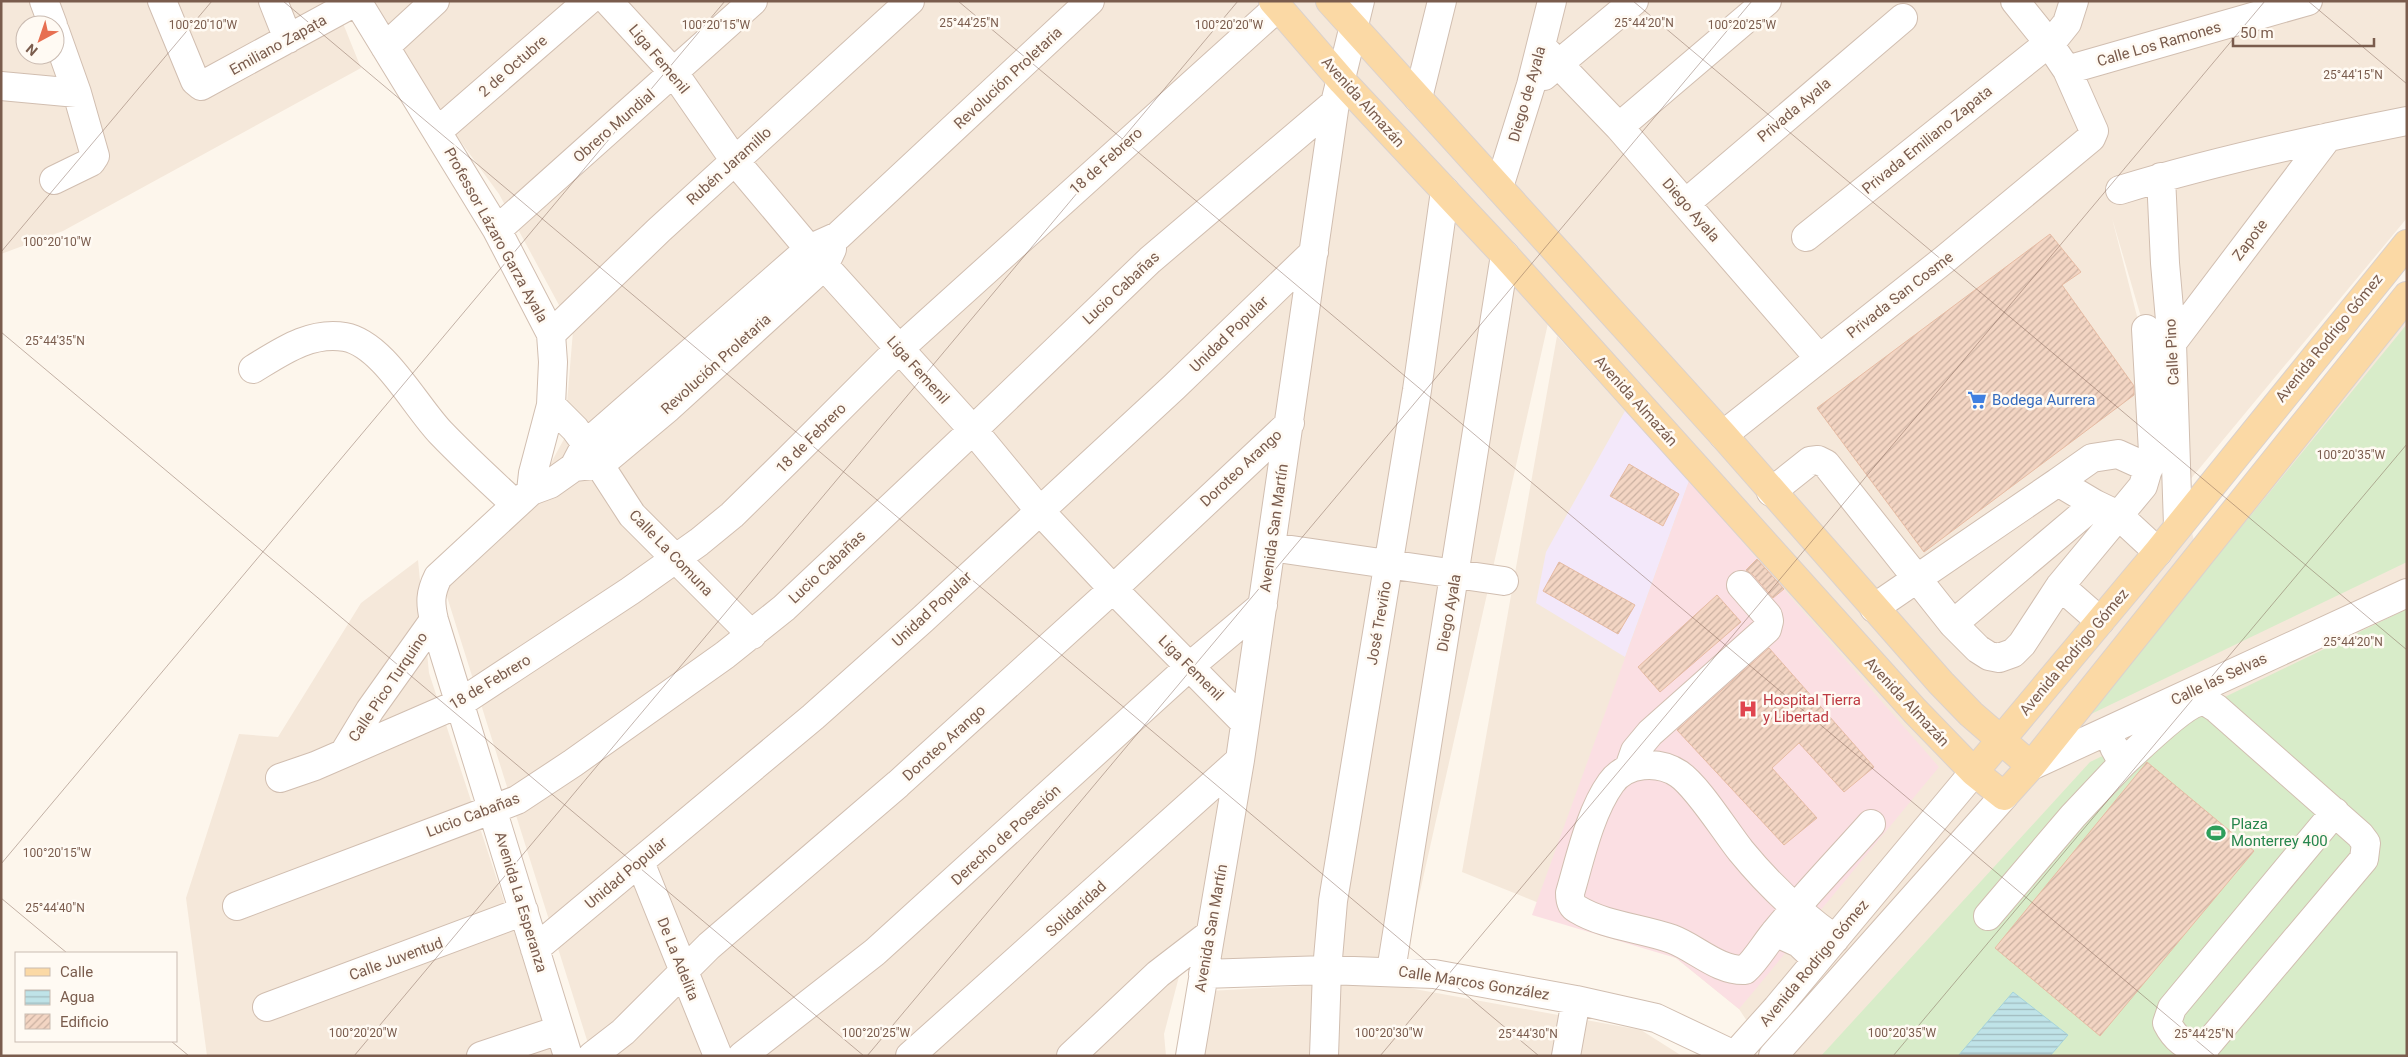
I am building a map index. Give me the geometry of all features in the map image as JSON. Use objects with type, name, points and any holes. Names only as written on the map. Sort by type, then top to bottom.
[{"type":"main road","points":[[1330,1],[1723,435],[1771,492],[1941,683],[2000,740],[2031,766]]},
{"type":"main road","name":"Avenida Almazán","points":[[1275,4],[1338,92],[1445,191],[1505,255],[1915,712],[1974,772],[2004,796]]},
{"type":"main road","name":"Avenida Rodrigo Gómez","points":[[1974,772],[2158,552],[2407,244]]},
{"type":"main road","name":"Avenida Rodrigo Gómez","points":[[2004,796],[2031,766],[2407,296]]},
{"type":"street","points":[[44,1],[49,15]]},
{"type":"street","name":"Emiliano Zapata","points":[[162,1],[195,81],[199,85],[204,85],[357,1]]},
{"type":"street","points":[[273,1],[288,39]]},
{"type":"street","name":"Professor Lázaro Garza Ayala","points":[[357,1],[497,230],[551,334],[553,362],[551,405],[533,472],[523,498]]},
{"type":"street","points":[[385,47],[435,1]]},
{"type":"street","name":"2 de Octubre","points":[[438,132],[588,1]]},
{"type":"street","name":"Liga Femenil","points":[[608,1],[674,74],[735,161],[816,258],[973,430],[1039,510],[1113,589],[1245,723]]},
{"type":"street","name":"Obrero Mundial","points":[[497,230],[674,74],[753,1]]},
{"type":"street","name":"Rubén Jaramillo","points":[[551,334],[659,230],[910,1]]},
{"type":"street","name":"Revolución Proletaria","points":[[438,577],[523,498],[550,484],[587,458],[668,408],[838,236],[1090,1]]},
{"type":"street","name":"Avenida San Martín","points":[[1190,1056],[1240,760],[1338,92],[1360,1]]},
{"type":"street","points":[[1418,98],[1442,1]]},
{"type":"street","name":"Diego de Ayala","points":[[1499,187],[1531,85],[1551,56],[1552,1]]},
{"type":"street","points":[[1551,56],[1634,1]]},
{"type":"street","points":[[1619,127],[1767,1]]},
{"type":"street","points":[[2015,1],[2048,42],[2067,70]]},
{"type":"street","name":"Privada Emiliano Zapata","points":[[1806,237],[2061,32],[2067,23],[2074,1]]},
{"type":"street","name":"Calle Los Ramones","points":[[2067,70],[2308,1]]},
{"type":"street","name":"18 de Febrero","points":[[280,778],[315,766],[460,704],[676,559],[732,515],[899,349],[1275,4]]},
{"type":"street","name":"Privada Ayala","points":[[1686,202],[1903,18]]},
{"type":"street","name":"Diego Ayala","points":[[1551,56],[1619,127],[1686,202],[1818,358]]},
{"type":"street","points":[[54,180],[95,158],[65,60]]},
{"type":"street","name":"Privada San Cosme","points":[[1723,435],[1945,259],[2091,138],[2094,131],[2067,70]]},
{"type":"street","points":[[1,86],[77,94]]},
{"type":"street","name":"Lucio Cabañas","points":[[237,906],[417,836],[492,810],[536,788],[752,635],[784,608],[973,430],[1150,260],[1338,92]]},
{"type":"street","points":[[2120,190],[2162,177],[2328,137],[2407,121]]},
{"type":"street","name":"Zapote","points":[[2172,343],[2328,137]]},
{"type":"street","name":"Calle Pino","points":[[2162,177],[2165,263],[2172,343],[2178,526]]},
{"type":"street","name":"José Treviño","points":[[1324,1056],[1327,970],[1333,901],[1417,390],[1445,191]]},
{"type":"street","name":"Unidad Popular","points":[[535,949],[813,717],[922,620],[1174,387],[1314,252]]},
{"type":"street","name":"Diego Ayala","points":[[1390,971],[1505,255]]},
{"type":"street","points":[[1953,624],[2106,510],[2143,486],[2152,452],[2146,329]]},
{"type":"street","points":[[253,369],[304,340],[326,336],[345,337],[357,341],[386,365],[439,431],[523,498]]},
{"type":"street","name":"Calle La Comuna","points":[[551,405],[575,429],[587,458],[632,515],[752,635]]},
{"type":"street","name":"Doroteo Arango","points":[[592,1056],[623,1032],[730,928],[898,784],[1113,589],[1290,423]]},
{"type":"street","points":[[1874,608],[1916,581],[2092,458],[2118,454],[2149,468]]},
{"type":"street","points":[[1771,492],[1810,461],[1818,460],[1826,464],[1916,581],[1953,624],[1978,649],[1989,656],[1999,658],[2013,653],[2022,644],[2106,510]]},
{"type":"street","points":[[2058,482],[2106,510],[2158,552]]},
{"type":"street","points":[[1271,547],[1504,580]]},
{"type":"street","name":"Avenida La Esperanza","points":[[438,577],[432,589],[430,600],[434,620],[568,1056]]},
{"type":"street","points":[[1741,585],[1768,616],[1770,621],[1767,629],[1650,734],[1635,751],[1628,768],[1612,782],[1601,799],[1570,893],[1570,901],[1575,909],[1673,940],[1736,970],[1745,970],[1753,963],[1775,932],[1871,824]]},
{"type":"street","points":[[2060,586],[2100,622]]},
{"type":"street","name":"Calle las Selvas","points":[[2031,766],[2105,731],[2200,695],[2407,593]]},
{"type":"street","name":"Derecho de Posesión","points":[[742,1056],[875,952],[1190,667],[1262,605]]},
{"type":"street","name":"Calle Pico Turquino","points":[[344,753],[370,710],[434,620]]},
{"type":"street","points":[[1988,916],[2073,816],[2123,763],[2173,719],[2198,702],[2200,695],[2216,708],[2334,812],[2360,835],[2366,843],[2364,860],[2203,1054],[2184,1045],[2173,1035],[2167,1023],[2172,1008],[2334,812]]},
{"type":"street","points":[[2105,731],[2123,763]]},
{"type":"street","name":"Solidaridad","points":[[910,1056],[1240,760]]},
{"type":"street","points":[[1628,768],[1651,765],[1665,768],[1681,776],[1742,852],[1796,908],[1835,939]]},
{"type":"street","name":"Avenida Rodrigo Gómez","points":[[1734,1056],[1835,939],[1974,772]]},
{"type":"street","name":"Avenida Rodrigo Gómez","points":[[1774,1056],[2004,796]]},
{"type":"street","name":"De La Adelita","points":[[640,862],[718,1056]]},
{"type":"street","name":"Calle Juventud","points":[[267,1007],[524,912]]},
{"type":"street","points":[[1775,932],[1799,943],[1817,960]]},
{"type":"street","points":[[1071,1056],[1158,974],[1210,934]]},
{"type":"street","name":"Calle Marcos González","points":[[1203,974],[1327,970],[1434,974],[1576,1000],[1656,1018],[1734,1056]]},
{"type":"street","points":[[1566,1056],[1576,1000]]},
{"type":"street","points":[[481,1056],[559,1030]]},
{"type":"shaded area","points":[[1,1],[334,1],[361,68],[63,231],[1,254]]},
{"type":"shaded area","points":[[370,1],[2407,1],[2407,218],[2189,481],[2112,218],[2199,560],[2407,320],[2407,1056],[1770,1056],[1739,1009],[1676,958],[1462,872],[1557,336],[1684,475],[1549,319],[1405,958],[1182,965],[1164,1034],[1166,1056],[592,1056],[443,584],[521,518],[564,439],[573,331],[499,194],[417,82]]},
{"type":"shaded area","points":[[1625,411],[1689,481],[1625,657],[1536,603],[1546,552]]},
{"type":"shaded area","name":"Hospital Tierra y Libertad","points":[[1689,481],[1939,767],[1739,1009],[1676,958],[1532,915]]},
{"type":"shaded area","points":[[418,560],[429,673],[555,1056],[207,1056],[186,898],[239,734],[278,737],[361,603]]},
{"type":"shaded area","points":[[1376,982],[1641,1030],[1682,1056],[1203,1056],[1209,991]]},
{"type":"green space","points":[[2407,324],[2407,562],[2087,716]]},
{"type":"green space","name":"Plaza Monterrey 400","points":[[2407,609],[2407,1056],[1821,1056],[2090,762]]},
{"type":"water","points":[[2013,992],[2068,1035],[2050,1056],[1958,1056]]},
{"type":"building","name":"Bodega Aurrera","points":[[2050,234],[2081,272],[2062,285],[2134,386],[2134,395],[1924,552],[1817,408]]},
{"type":"building","points":[[1629,464],[1679,494],[1663,526],[1610,496]]},
{"type":"building","points":[[1757,559],[1784,589],[1773,598],[1753,575],[1746,570]]},
{"type":"building","points":[[1559,562],[1635,605],[1618,634],[1543,591]]},
{"type":"building","points":[[1717,595],[1741,622],[1660,692],[1638,667]]},
{"type":"building","points":[[1769,648],[1874,767],[1844,792],[1799,743],[1772,768],[1817,818],[1784,845],[1677,730]]},
{"type":"building","points":[[2147,762],[2254,851],[2100,1036],[1995,948]]},
{"type":"place","name":"Bodega Aurrera","points":[[1977,400]]},
{"type":"place","name":"Hospital Tierra y Libertad","points":[[1748,709]]},
{"type":"place","name":"Plaza Monterrey 400","points":[[2216,833]]}]
